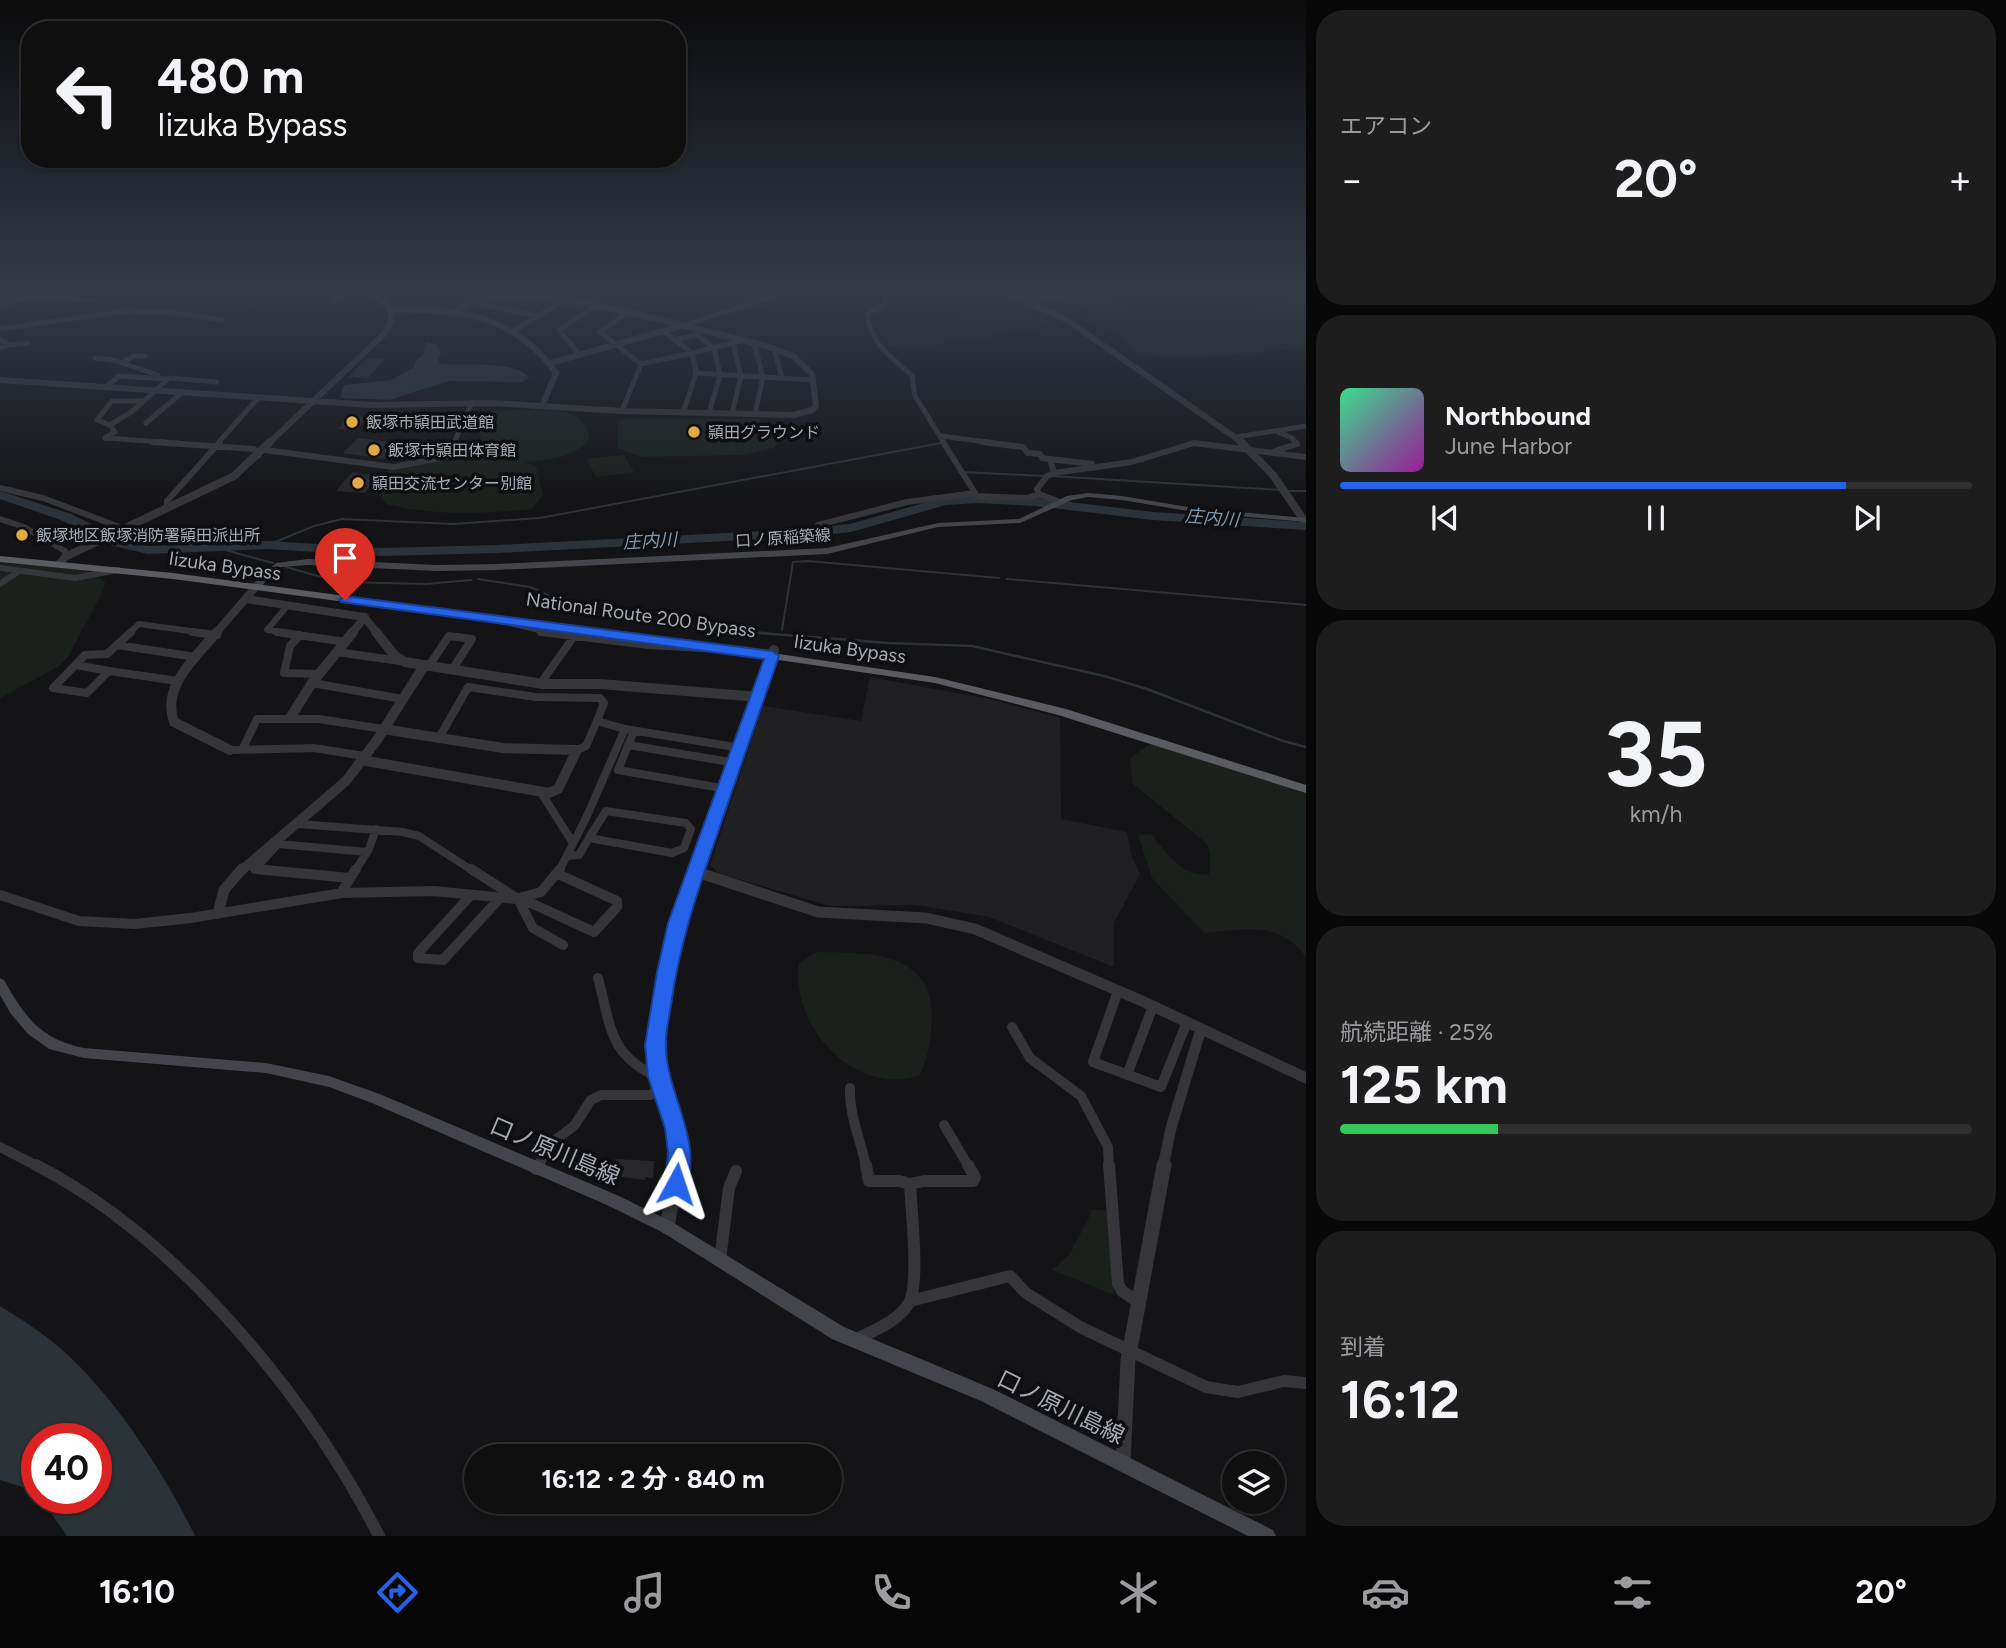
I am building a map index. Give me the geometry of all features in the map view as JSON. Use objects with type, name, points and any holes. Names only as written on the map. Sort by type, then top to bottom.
[{"type":"highway","name":"National Route 200 Bypass","points":[[0,554],[934,673],[1020,692],[1306,782]]},
{"type":"highway","name":"Iizuka Bypass","points":[[0,559],[62,560],[121,570],[257,585],[577,633],[773,653],[935,680],[1015,699],[1306,789]]},
{"type":"main road","name":"口ノ原稲築線","points":[[257,585],[279,565],[309,562],[437,568],[497,567],[813,552],[938,524],[1009,523],[1032,517],[1077,496],[1099,495],[1194,510],[1304,520]]},
{"type":"main road","name":"口ノ原川島線","points":[[0,983],[21,1021],[55,1046],[84,1053],[266,1068],[329,1082],[377,1099],[614,1201],[667,1227],[838,1333],[987,1395],[1266,1536]]},
{"type":"street","points":[[115,362],[181,381],[217,382]]},
{"type":"street","points":[[62,560],[234,477],[355,362]]},
{"type":"street","points":[[542,406],[556,379],[550,363],[555,362]]},
{"type":"street","points":[[638,362],[641,364],[652,362]]},
{"type":"street","points":[[683,413],[696,373],[694,362]]},
{"type":"street","points":[[709,413],[720,375],[717,362]]},
{"type":"street","points":[[733,414],[741,376],[738,362]]},
{"type":"street","points":[[755,414],[763,377],[759,362]]},
{"type":"street","points":[[778,362],[782,378]]},
{"type":"street","points":[[0,380],[371,405],[472,402],[622,411],[794,415],[812,410],[816,406],[813,374],[801,362]]},
{"type":"street","points":[[893,362],[913,377],[918,385],[915,396],[977,496],[1027,498],[1039,494],[1060,502]]},
{"type":"street","points":[[1127,362],[1253,451],[1304,520]]},
{"type":"street","points":[[622,411],[641,364]]},
{"type":"street","points":[[696,373],[814,380]]},
{"type":"street","points":[[106,387],[120,376],[169,378]]},
{"type":"street","points":[[110,425],[144,401],[169,378]]},
{"type":"street","points":[[146,423],[183,392]]},
{"type":"street","points":[[167,509],[167,501],[259,397]]},
{"type":"street","points":[[144,401],[112,401],[97,420],[110,425],[115,432],[104,438],[254,449],[262,453],[393,467],[445,457],[456,440],[472,402]]},
{"type":"street","points":[[1236,437],[1306,426]]},
{"type":"street","points":[[1272,452],[1297,444],[1292,438],[1277,432]]},
{"type":"street","points":[[941,436],[1021,446],[1028,453],[1040,454],[1042,458],[1108,466]]},
{"type":"street","points":[[1039,494],[1037,489],[1042,481],[1054,473],[1132,462],[1194,443],[1306,457]]},
{"type":"street","points":[[1050,459],[1054,473]]},
{"type":"street","points":[[0,488],[43,498],[124,530]]},
{"type":"street","points":[[818,525],[907,502],[975,493]]},
{"type":"street","points":[[0,519],[48,538],[65,551],[62,560]]},
{"type":"street","points":[[0,568],[75,578],[121,570]]},
{"type":"street","points":[[0,584],[19,571]]},
{"type":"street","points":[[257,585],[178,681],[169,708],[174,722],[230,750],[314,748],[554,792],[577,750]]},
{"type":"street","points":[[246,599],[365,617],[400,661]]},
{"type":"street","points":[[288,605],[267,630],[346,642]]},
{"type":"street","points":[[290,718],[312,683],[365,617]]},
{"type":"street","points":[[109,671],[87,693],[53,688],[85,655],[107,654],[139,624],[216,635]]},
{"type":"street","points":[[540,684],[577,633]]},
{"type":"street","points":[[300,635],[290,646],[284,673],[319,674]]},
{"type":"street","points":[[218,913],[221,893],[264,847],[298,824],[346,781],[449,636],[472,639],[452,670]]},
{"type":"street","points":[[117,645],[196,657]]},
{"type":"street","points":[[337,652],[540,684],[600,684],[759,697]]},
{"type":"street","points":[[667,1227],[679,1152],[675,1128],[660,1083],[655,1045],[666,972],[677,923],[727,789],[773,653]]},
{"type":"street","points":[[76,665],[178,681]]},
{"type":"street","points":[[312,683],[403,699]]},
{"type":"street","points":[[243,748],[257,719],[290,718],[319,719],[383,729],[439,738],[503,748],[577,750],[586,746],[604,703],[600,698],[536,697],[468,687],[439,738]]},
{"type":"street","points":[[597,721],[741,748]]},
{"type":"street","points":[[630,729],[628,745],[618,767],[622,772],[727,789]]},
{"type":"street","points":[[0,895],[72,921],[136,924],[170,922],[341,893],[425,891],[520,899],[539,894],[558,874],[630,729]]},
{"type":"street","points":[[628,745],[736,763]]},
{"type":"street","points":[[540,791],[573,843]]},
{"type":"street","points":[[567,856],[579,855],[586,844],[592,833],[606,811],[686,824],[691,829],[685,849],[680,852],[648,849],[636,846],[601,841],[589,838]]},
{"type":"street","points":[[298,824],[376,829],[419,836],[520,899],[594,932],[617,907],[617,901],[558,874]]},
{"type":"street","points":[[341,893],[367,852],[376,829]]},
{"type":"street","points":[[255,869],[278,844],[367,852]]},
{"type":"street","points":[[244,868],[351,878]]},
{"type":"street","points":[[696,872],[818,912],[926,918],[975,929],[1153,1006],[1306,1078]]},
{"type":"street","points":[[471,895],[418,953],[418,958],[443,960],[500,898]]},
{"type":"street","points":[[520,899],[533,928],[563,945]]},
{"type":"street","points":[[598,978],[611,1032],[622,1056],[660,1083]]},
{"type":"street","points":[[1118,991],[1093,1062],[1161,1087],[1187,1022]]},
{"type":"street","points":[[1128,1075],[1153,1006]]},
{"type":"street","points":[[1012,1027],[1030,1058],[1082,1096],[1108,1147],[1118,1284],[1122,1291],[1138,1302]]},
{"type":"street","points":[[1123,1462],[1129,1353],[1138,1302],[1171,1128],[1201,1029]]},
{"type":"street","points":[[536,1169],[555,1140],[574,1126],[591,1100],[601,1095],[650,1095],[660,1083]]},
{"type":"street","points":[[849,1088],[849,1108],[862,1144],[869,1181],[899,1181],[910,1184],[924,1181],[973,1181],[975,1177],[972,1168],[944,1125]]},
{"type":"street","points":[[0,1147],[62,1179],[135,1232],[189,1281],[284,1383],[340,1464],[379,1536]]},
{"type":"street","points":[[720,1260],[729,1188],[736,1171]]},
{"type":"street","points":[[910,1184],[913,1285],[911,1301]]},
{"type":"street","points":[[855,1340],[891,1321],[911,1301],[1010,1276],[1025,1293],[1065,1319],[1129,1353],[1208,1387],[1227,1392],[1249,1391],[1278,1380],[1306,1383]]},
{"type":"shaded area","points":[[415,362],[502,366],[523,372],[529,378],[521,382],[449,381],[389,400],[340,398],[344,385],[391,380],[413,368]]},
{"type":"shaded area","points":[[551,410],[573,414],[587,427],[589,439],[568,454],[525,462],[536,467],[543,495],[532,509],[477,513],[422,511],[386,504],[378,492],[387,471],[446,458],[456,453],[469,455],[482,451],[478,417],[492,411]]},
{"type":"shaded area","name":"頴田グラウンド","points":[[626,418],[758,419],[778,443],[774,448],[743,455],[642,457],[618,448],[618,422]]},
{"type":"shaded area","points":[[624,455],[634,472],[596,477],[587,459]]},
{"type":"shaded area","points":[[0,562],[84,569],[105,581],[104,589],[68,657],[58,667],[0,698]]},
{"type":"shaded area","points":[[870,677],[989,699],[1060,718],[1061,819],[1127,832],[1132,858],[1140,874],[1114,923],[1114,967],[989,917],[916,905],[830,906],[718,873],[710,865],[763,706],[861,721]]},
{"type":"shaded area","points":[[1162,743],[1306,790],[1306,957],[1296,945],[1273,932],[1247,929],[1204,933],[1152,878],[1138,835],[1151,834],[1169,856],[1191,872],[1209,874],[1210,866],[1210,854],[1205,842],[1133,784],[1130,758],[1147,746]]},
{"type":"shaded area","points":[[817,952],[875,955],[909,967],[921,979],[929,995],[932,1017],[929,1047],[920,1075],[896,1079],[872,1076],[851,1066],[832,1051],[816,1032],[805,1010],[799,987],[799,963]]},
{"type":"shaded area","points":[[1093,1209],[1108,1211],[1114,1295],[1052,1270],[1070,1254]]},
{"type":"shaded area","points":[[0,1306],[54,1343],[100,1388],[153,1461],[195,1536],[67,1536],[52,1514],[112,1514],[112,1423],[21,1423],[21,1486],[0,1480]]},
{"type":"building","points":[[363,362],[382,362],[368,378],[348,377]]},
{"type":"building","points":[[352,414],[367,417],[356,430],[339,429],[346,417]]},
{"type":"building","name":"飯塚市頴田体育館","points":[[358,438],[406,444],[392,460],[343,453]]},
{"type":"building","name":"頴田交流センター別館","points":[[352,472],[379,475],[365,493],[336,491]]},
{"type":"building","points":[[615,1159],[654,1161],[653,1178],[645,1177],[645,1180],[614,1176]]},
{"type":"waterway","points":[[268,545],[314,526],[342,519],[453,524],[540,518],[941,443]]},
{"type":"waterway","points":[[963,472],[1044,476]]},
{"type":"waterway","points":[[1051,476],[1282,490]]},
{"type":"waterway","points":[[1288,491],[1306,491]]},
{"type":"waterway","name":"庄内川","points":[[0,495],[66,517],[118,543],[148,550],[268,545],[382,552],[498,549],[804,533],[851,528],[945,501],[977,499],[1036,502],[1153,516],[1306,526]]},
{"type":"waterway","points":[[214,547],[273,563]]},
{"type":"waterway","points":[[782,630],[793,562],[808,561],[999,578]]},
{"type":"waterway","points":[[286,567],[339,582],[427,584],[471,580]]},
{"type":"waterway","points":[[478,579],[530,587],[588,613],[731,631]]},
{"type":"waterway","points":[[1007,579],[1306,605]]},
{"type":"waterway","points":[[739,631],[768,633]]},
{"type":"waterway","points":[[746,632],[889,643],[972,646],[1104,676],[1147,689],[1283,741],[1306,747]]},
{"type":"place","name":"飯塚市頴田武道館","points":[[352,422]]},
{"type":"place","name":"頴田グラウンド","points":[[694,432]]},
{"type":"place","name":"飯塚市頴田体育館","points":[[374,450]]},
{"type":"place","name":"頴田交流センター別館","points":[[358,483]]},
{"type":"place","name":"飯塚地区飯塚消防署頴田派出所","points":[[22,535]]},
{"type":"route","points":[[345,600],[772,656],[727,789],[677,923],[666,972],[655,1045],[658,1077],[675,1128],[679,1152],[676,1184]]}]
